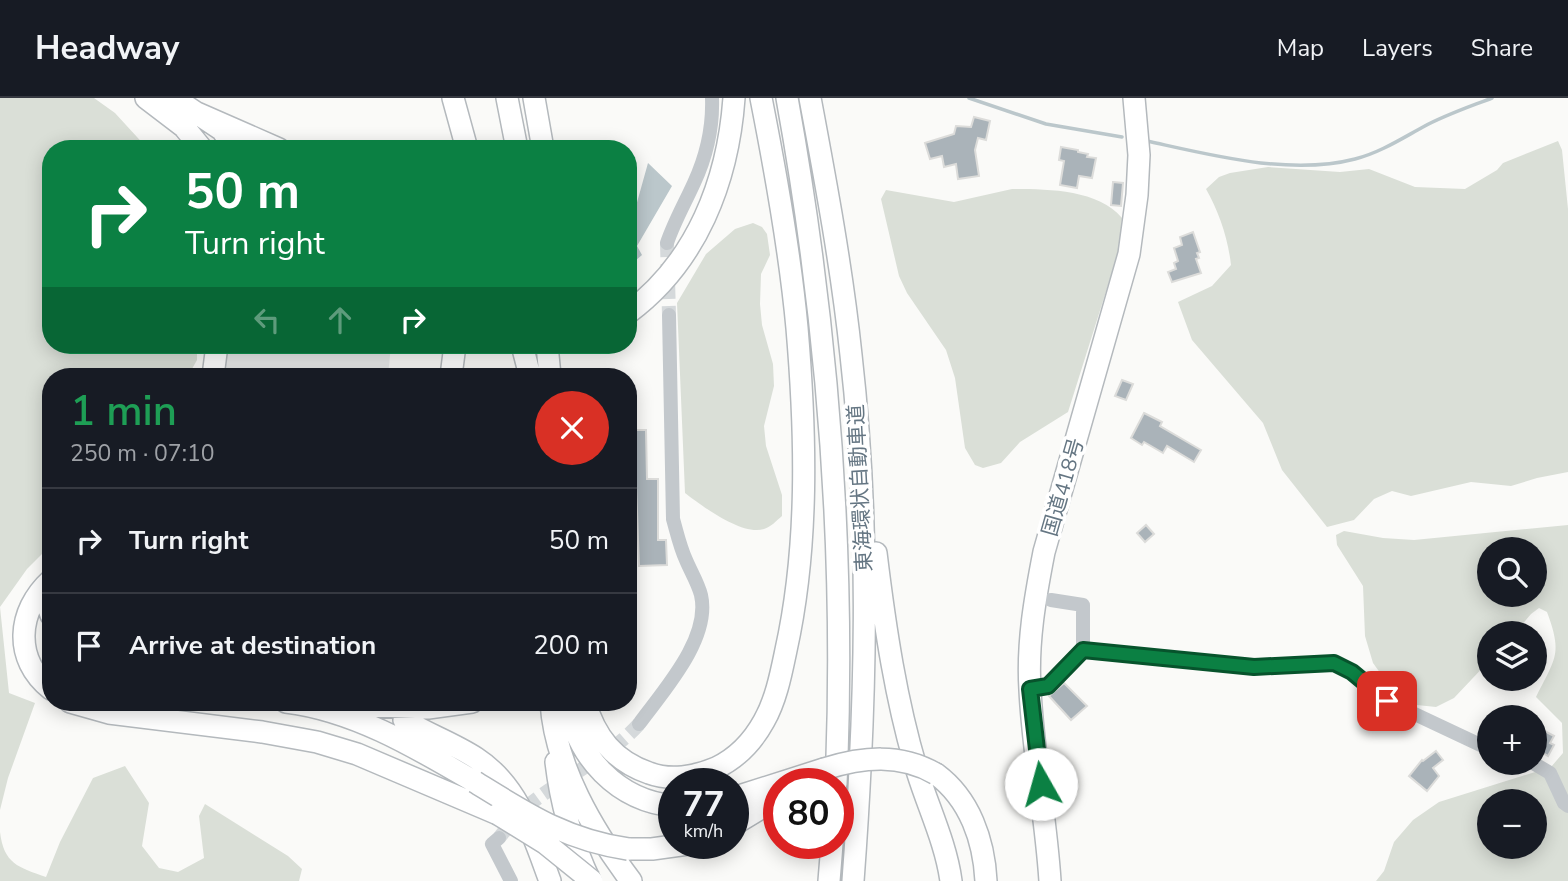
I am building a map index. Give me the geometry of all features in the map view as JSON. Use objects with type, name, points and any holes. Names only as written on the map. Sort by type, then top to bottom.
[{"type":"highway","points":[[146,98],[184,127],[195,140]]},
{"type":"highway","points":[[174,98],[222,130],[229,140]]},
{"type":"highway","points":[[453,98],[465,140]]},
{"type":"highway","points":[[494,98],[503,140]]},
{"type":"highway","points":[[507,98],[515,140]]},
{"type":"highway","points":[[534,98],[541,140]]},
{"type":"highway","points":[[637,305],[663,283],[697,235],[716,192],[734,98]]},
{"type":"highway","points":[[588,711],[603,742],[622,760],[654,775],[689,777],[725,764],[740,752],[765,719],[777,687],[789,636],[798,572],[802,490],[801,389],[788,253],[761,98]]},
{"type":"highway","name":"東海環状自動車道","points":[[787,98],[817,293],[835,482],[840,687],[831,768]]},
{"type":"highway","name":"東海環状自動車道","points":[[810,98],[839,258],[852,356],[865,557],[864,680],[853,881]]},
{"type":"highway","name":"国道418号","points":[[1050,881],[1030,689],[1030,646],[1035,598],[1044,552],[1129,254],[1139,155],[1134,98]]},
{"type":"highway","points":[[197,113],[258,140]]},
{"type":"highway","points":[[852,356],[890,657],[918,775],[951,881]]},
{"type":"highway","points":[[42,590],[31,603],[24,624],[24,635],[32,666],[42,678]]},
{"type":"highway","points":[[102,711],[281,735],[337,748],[498,814],[545,843],[591,881]]},
{"type":"highway","points":[[142,711],[155,718]]},
{"type":"highway","points":[[325,711],[347,717],[431,756],[559,830],[602,845],[628,849],[658,848]]},
{"type":"highway","points":[[557,711],[559,787],[574,843],[591,881]]},
{"type":"highway","points":[[557,711],[559,744],[576,790],[602,838],[631,881]]},
{"type":"highway","points":[[562,711],[575,729],[584,748],[608,779],[624,791],[658,802]]},
{"type":"highway","points":[[404,720],[475,758],[502,780],[520,806],[550,881]]},
{"type":"highway","points":[[844,768],[856,761],[890,758],[919,766],[936,775],[951,787],[971,817],[984,857],[986,881]]},
{"type":"highway","points":[[829,881],[831,859]]},
{"type":"street","points":[[667,243],[696,179],[708,142],[712,98]]},
{"type":"street","points":[[639,724],[682,665],[696,638],[702,612],[702,597],[678,540],[673,519],[669,315]]},
{"type":"street","points":[[1030,689],[1048,686],[1083,650],[1083,605],[1051,600]]},
{"type":"street","points":[[1083,650],[1254,667],[1334,663],[1352,672],[1387,701],[1477,743]]},
{"type":"street","points":[[1547,772],[1568,806]]},
{"type":"street","points":[[499,838],[492,844],[511,881]]},
{"type":"shaded area","points":[[0,98],[94,98],[115,113],[140,140],[42,140],[42,354],[197,354],[197,360],[192,368],[42,368],[42,554],[27,569],[0,607]]},
{"type":"shaded area","points":[[1558,141],[1562,150],[1568,209],[1568,472],[1511,486],[1471,482],[1411,496],[1392,491],[1374,499],[1354,520],[1327,527],[1282,470],[1263,423],[1192,340],[1178,302],[1212,286],[1231,265],[1222,226],[1206,189],[1219,177],[1230,173],[1268,167],[1340,172],[1369,169],[1415,187],[1465,189],[1497,170],[1503,163]]},
{"type":"shaded area","points":[[648,163],[672,186],[637,246],[637,202]]},
{"type":"shaded area","points":[[1012,189],[1071,193],[1099,201],[1122,218],[1120,247],[1068,412],[1020,442],[1001,463],[983,468],[975,465],[965,448],[955,378],[946,350],[907,293],[899,276],[881,199],[886,190],[954,202]]},
{"type":"shaded area","points":[[753,223],[762,227],[767,234],[770,255],[761,274],[760,304],[762,325],[773,364],[774,386],[764,426],[766,446],[782,495],[782,516],[767,528],[755,530],[734,524],[685,493],[677,303],[706,254],[735,229]]},
{"type":"shaded area","points":[[637,246],[642,255],[637,259]]},
{"type":"shaded area","points":[[219,354],[390,354],[389,368],[217,368]]},
{"type":"shaded area","points":[[1568,525],[1568,881],[1376,881],[1384,871],[1394,842],[1413,820],[1439,802],[1477,790],[1477,859],[1547,859],[1547,789],[1481,789],[1525,775],[1547,775],[1547,768],[1563,753],[1562,723],[1547,705],[1536,697],[1539,691],[1547,691],[1547,674],[1556,648],[1547,612],[1539,608],[1525,621],[1477,621],[1477,674],[1454,698],[1436,707],[1417,705],[1391,688],[1373,663],[1365,636],[1363,586],[1337,545],[1336,535],[1344,531],[1414,540]]},
{"type":"shaded area","points":[[0,607],[9,693],[35,703],[8,778],[0,810]]},
{"type":"shaded area","points":[[125,766],[149,803],[142,846],[159,868],[178,872],[204,858],[199,816],[205,804],[288,856],[302,869],[299,881],[0,881],[0,832],[5,851],[14,863],[46,877],[60,842],[93,778]]},
{"type":"building","points":[[974,117],[990,121],[986,140],[978,138],[975,150],[979,176],[958,179],[956,164],[944,167],[942,156],[930,159],[925,143],[954,134],[956,126],[971,127]]},
{"type":"building","points":[[1061,147],[1078,150],[1088,154],[1087,157],[1096,158],[1092,178],[1079,176],[1077,188],[1060,185],[1064,161],[1059,160]]},
{"type":"building","points":[[1113,182],[1123,183],[1121,206],[1111,205]]},
{"type":"building","points":[[1193,232],[1200,252],[1197,253],[1199,258],[1196,259],[1201,273],[1172,282],[1168,272],[1176,269],[1174,263],[1178,261],[1174,248],[1182,245],[1180,237]]},
{"type":"building","points":[[1122,380],[1133,384],[1126,400],[1115,396]]},
{"type":"building","points":[[1144,413],[1162,422],[1160,426],[1201,450],[1194,462],[1167,446],[1163,453],[1131,438]]},
{"type":"building","points":[[637,430],[646,430],[647,479],[658,479],[658,540],[666,540],[667,565],[639,566]]},
{"type":"building","points":[[1146,525],[1154,534],[1145,542],[1137,533]]},
{"type":"building","points":[[1064,683],[1087,706],[1071,720],[1049,696]]},
{"type":"building","points":[[1547,732],[1554,736],[1550,743],[1554,745],[1548,756]]},
{"type":"building","points":[[1436,751],[1443,760],[1433,768],[1439,776],[1427,791],[1409,776],[1422,760]]},
{"type":"waterway","points":[[969,98],[1046,124],[1122,137]]},
{"type":"waterway","points":[[1147,141],[1251,162],[1330,164],[1373,153],[1440,119],[1492,98]]},
{"type":"tunnel","points":[[667,243],[669,315]]},
{"type":"tunnel","points":[[499,838],[516,816],[546,792],[595,761],[639,724]]},
{"type":"route","points":[[1041,784],[1030,689],[1048,686],[1083,650],[1254,667],[1334,663],[1352,672],[1387,701]]}]
